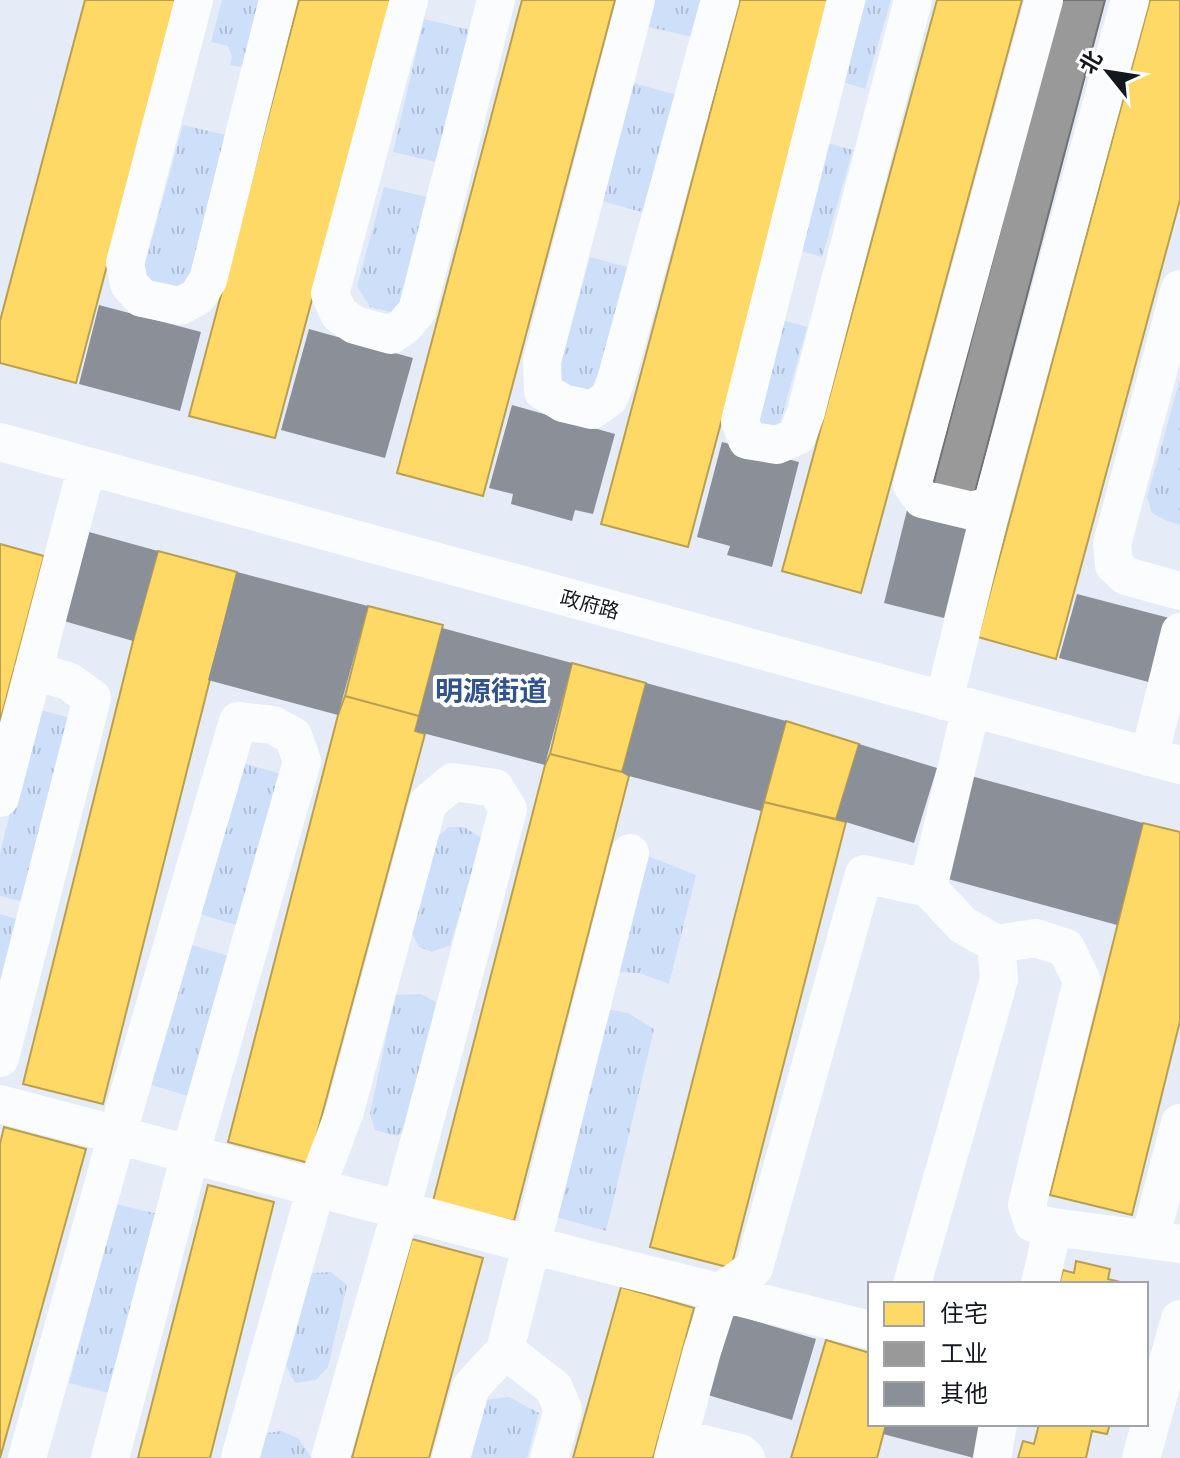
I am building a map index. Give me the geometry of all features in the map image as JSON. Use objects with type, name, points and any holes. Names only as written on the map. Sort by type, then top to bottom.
[{"type":"street","points":[[194,0],[125,263],[129,284],[142,298],[180,306],[197,297],[208,280],[278,0]]},
{"type":"street","points":[[409,0],[330,294],[339,314],[347,320],[391,335],[417,311],[496,0]]},
{"type":"street","points":[[636,0],[542,361],[543,391],[563,403],[592,410],[609,398],[616,380],[720,0]]},
{"type":"street","points":[[846,0],[740,421],[747,440],[777,445],[797,436],[806,412],[913,0]]},
{"type":"street","points":[[992,505],[972,511],[922,499],[912,485],[1044,0]]},
{"type":"street","points":[[928,888],[992,505],[1130,0]]},
{"type":"street","points":[[1180,289],[1112,544],[1114,565],[1126,576],[1180,591]]},
{"type":"street","name":"政府路","points":[[0,442],[1164,761]]},
{"type":"street","points":[[0,798],[87,466]]},
{"type":"street","points":[[1164,761],[1180,632]]},
{"type":"street","points":[[0,1058],[92,698],[68,681],[33,671]]},
{"type":"street","points":[[27,1458],[238,721],[273,725],[293,736],[302,761],[190,1155],[110,1458]]},
{"type":"street","points":[[240,1458],[316,1188],[345,1111],[428,803],[453,782],[495,788],[508,809],[401,1210],[330,1458]]},
{"type":"street","points":[[451,1458],[471,1387],[505,1350],[630,853]]},
{"type":"street","points":[[746,1458],[740,1453],[676,1448],[721,1292],[754,1268],[864,874],[928,888],[963,925],[996,944],[1036,938],[1066,948],[1082,981],[1027,1205],[1033,1223],[1165,1241],[1180,1123]]},
{"type":"street","points":[[913,1282],[999,979],[996,944]]},
{"type":"street","points":[[0,1104],[532,1245],[868,1329]]},
{"type":"street","points":[[1040,1282],[1053,1227]]},
{"type":"street","points":[[1141,1458],[1172,1375],[1180,1319]]},
{"type":"street","points":[[505,1350],[554,1388],[563,1410],[549,1458]]},
{"type":"street","points":[[992,1458],[998,1426]]},
{"type":"green space","points":[[222,0],[264,0],[245,68],[230,65],[232,57],[228,46],[211,42]]},
{"type":"green space","points":[[651,0],[703,0],[693,37],[644,26]]},
{"type":"green space","points":[[866,0],[891,0],[865,89],[843,82]]},
{"type":"green space","points":[[424,19],[471,30],[440,163],[393,152]]},
{"type":"green space","points":[[630,82],[677,95],[645,213],[598,200]]},
{"type":"green space","points":[[183,125],[230,136],[193,282],[180,290],[152,284],[142,275]]},
{"type":"green space","points":[[828,143],[853,150],[822,257],[798,250]]},
{"type":"green space","points":[[384,187],[431,198],[400,314],[370,307],[357,286]]},
{"type":"green space","points":[[590,257],[631,268],[597,393],[566,387],[557,378]]},
{"type":"green space","points":[[783,320],[807,327],[778,430],[754,423]]},
{"type":"green space","points":[[1180,379],[1180,525],[1152,513],[1147,497]]},
{"type":"green space","points":[[36,709],[75,719],[29,903],[0,896],[0,853]]},
{"type":"green space","points":[[243,763],[285,775],[239,926],[197,913]]},
{"type":"green space","points":[[449,827],[464,827],[483,839],[450,945],[432,952],[419,947],[410,930],[438,836]]},
{"type":"green space","points":[[648,856],[696,875],[669,984],[639,973],[618,972]]},
{"type":"green space","points":[[0,914],[23,921],[0,1003]]},
{"type":"green space","points":[[189,944],[232,957],[191,1097],[148,1084]]},
{"type":"green space","points":[[421,994],[436,1002],[413,1125],[397,1136],[375,1130],[370,1114],[395,995]]},
{"type":"green space","points":[[606,1009],[628,1013],[654,1029],[606,1231],[553,1216]]},
{"type":"green space","points":[[116,1204],[158,1214],[113,1394],[69,1383]]},
{"type":"green space","points":[[331,1272],[347,1285],[328,1367],[316,1380],[295,1383],[286,1366],[312,1273]]},
{"type":"green space","points":[[509,1397],[539,1413],[527,1458],[471,1458],[485,1400]]},
{"type":"green space","points":[[281,1431],[298,1438],[312,1458],[260,1458],[267,1433]]},
{"type":"building: 住宅","points":[[85,0],[177,0],[76,383],[0,363],[0,321]]},
{"type":"building: 住宅","points":[[299,0],[392,0],[275,438],[189,416]]},
{"type":"building: 住宅","points":[[522,0],[615,0],[483,496],[397,473]]},
{"type":"building: 住宅","points":[[740,0],[833,0],[688,547],[601,524]]},
{"type":"building: 住宅","points":[[937,0],[1022,0],[861,593],[782,571]]},
{"type":"building: 住宅","points":[[1150,0],[1180,0],[1180,200],[1056,659],[978,637]]},
{"type":"building: 住宅","points":[[0,544],[44,556],[0,722]]},
{"type":"building: 住宅","points":[[158,551],[237,572],[103,1104],[23,1084]]},
{"type":"building: 住宅","points":[[368,606],[443,625],[419,716],[345,696]]},
{"type":"building: 住宅","points":[[572,663],[646,683],[622,772],[550,754]]},
{"type":"building: 住宅","points":[[345,696],[419,716],[415,731],[425,734],[309,1163],[228,1142]]},
{"type":"building: 住宅","points":[[786,721],[859,744],[836,819],[764,802]]},
{"type":"building: 住宅","points":[[550,754],[629,776],[514,1221],[433,1201]]},
{"type":"building: 住宅","points":[[764,802],[846,822],[731,1268],[650,1247]]},
{"type":"building: 住宅","points":[[1143,823],[1180,832],[1180,1021],[1132,1215],[1050,1195]]},
{"type":"building: 住宅","points":[[4,1127],[86,1149],[0,1458],[0,1144]]},
{"type":"building: 住宅","points":[[208,1185],[274,1202],[210,1458],[138,1458]]},
{"type":"building: 住宅","points":[[412,1239],[483,1258],[429,1458],[352,1458]]},
{"type":"building: 住宅","points":[[1076,1261],[1110,1269],[1108,1279],[1120,1282],[1060,1282],[1063,1270],[1074,1273]]},
{"type":"building: 住宅","points":[[621,1287],[694,1308],[653,1458],[573,1458]]},
{"type":"building: 住宅","points":[[826,1340],[868,1352],[868,1426],[885,1426],[877,1458],[791,1458]]},
{"type":"building: 住宅","points":[[1038,1426],[1109,1426],[1107,1434],[1092,1431],[1086,1458],[1018,1458],[1023,1441],[1034,1444]]},
{"type":"building: 工业","points":[[1061,0],[1105,0],[974,496],[933,485]]},
{"type":"building: 其他","points":[[99,305],[201,332],[180,411],[79,384]]},
{"type":"building: 其他","points":[[309,329],[413,358],[385,458],[281,430]]},
{"type":"building: 其他","points":[[512,405],[615,434],[593,514],[575,510],[572,521],[511,504],[513,494],[489,488]]},
{"type":"building: 其他","points":[[722,442],[799,462],[772,567],[727,555],[730,546],[697,537]]},
{"type":"building: 其他","points":[[907,510],[967,525],[944,618],[884,603]]},
{"type":"building: 其他","points":[[89,532],[158,551],[133,641],[64,621]]},
{"type":"building: 其他","points":[[237,572],[368,606],[338,715],[208,680]]},
{"type":"building: 其他","points":[[1077,594],[1173,619],[1156,684],[1059,658]]},
{"type":"building: 其他","points":[[442,628],[572,663],[545,765],[415,731]]},
{"type":"building: 其他","points":[[646,683],[786,721],[761,811],[622,772]]},
{"type":"building: 其他","points":[[859,744],[937,768],[914,843],[836,819]]},
{"type":"building: 其他","points":[[971,776],[1143,823],[1117,925],[948,879]]},
{"type":"building: 其他","points":[[732,1314],[816,1339],[792,1420],[708,1395]]},
{"type":"building: 其他","points":[[885,1426],[983,1426],[974,1458],[883,1434]]},
{"type":"district","name":"明源街道","points":[[491,690]]}]
